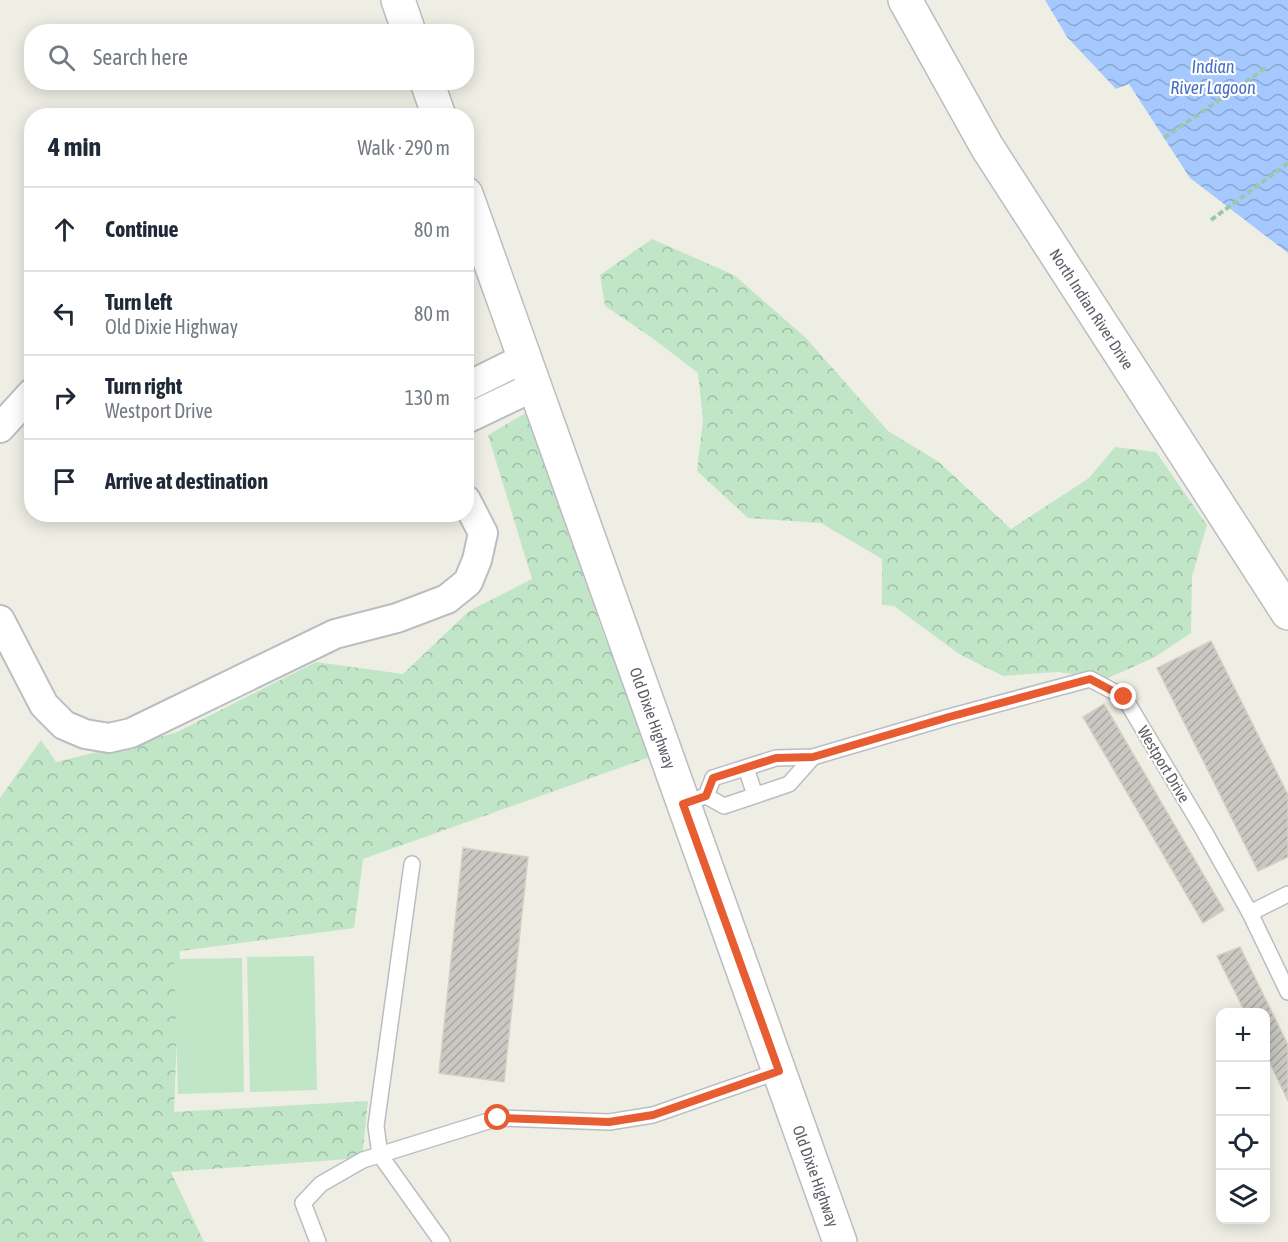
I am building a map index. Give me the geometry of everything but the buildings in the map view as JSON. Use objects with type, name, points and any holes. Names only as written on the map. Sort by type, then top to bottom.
[{"type":"street","points":[[398,0],[406,24]]},
{"type":"street","name":"North Indian River Drive","points":[[906,0],[987,147],[1288,614]]},
{"type":"street","points":[[430,90],[436,108]]},
{"type":"street","name":"Old Dixie Highway","points":[[474,216],[530,372],[695,800],[779,1071],[840,1242]]},
{"type":"street","points":[[474,385],[530,372]]},
{"type":"street","points":[[474,413],[530,372]]},
{"type":"street","points":[[0,428],[24,402]]},
{"type":"street","points":[[0,621],[44,705],[64,725],[85,734],[109,738],[131,733],[335,634],[397,618],[447,599],[468,582],[477,560],[483,533],[474,516]]},
{"type":"lane","name":"Westport Drive","points":[[695,800],[713,778],[776,758],[813,757],[1090,679],[1124,697],[1250,913],[1288,992]]},
{"type":"lane","points":[[695,800],[724,806],[789,784],[813,757]]},
{"type":"lane","points":[[746,768],[755,795]]},
{"type":"lane","points":[[412,864],[376,1126],[380,1155],[442,1242]]},
{"type":"lane","points":[[1250,913],[1288,894]]},
{"type":"lane","points":[[318,1242],[303,1203],[321,1184],[363,1160],[498,1118],[609,1122],[653,1115],[779,1071]]},
{"type":"path","points":[[1164,138],[1267,67]]},
{"type":"path","points":[[1211,220],[1288,163]]},
{"type":"green space","points":[[652,239],[734,275],[806,338],[888,431],[939,462],[1011,529],[1089,478],[1115,447],[1156,452],[1207,525],[1192,576],[1191,633],[1155,657],[1106,679],[1058,672],[1003,676],[959,654],[894,606],[882,605],[882,559],[821,523],[748,518],[697,471],[703,420],[698,373],[605,306],[600,275]]},
{"type":"green space","points":[[529,411],[604,636],[653,756],[363,859],[354,928],[180,951],[174,1112],[368,1101],[362,1158],[171,1172],[204,1242],[0,1242],[0,798],[41,740],[56,762],[175,733],[316,662],[403,674],[469,611],[532,579],[488,435]]},
{"type":"green space","points":[[314,956],[317,1090],[250,1092],[247,957]]},
{"type":"green space","points":[[242,958],[244,1092],[178,1094],[174,959]]},
{"type":"water","name":"Indian River Lagoon","points":[[1045,0],[1288,0],[1288,253],[1190,178],[1129,84],[1116,89],[1067,37]]},
{"type":"route","points":[[498,1118],[609,1122],[653,1115],[779,1071],[683,804],[706,796],[713,778],[776,758],[813,757],[1090,679],[1124,697]]}]
